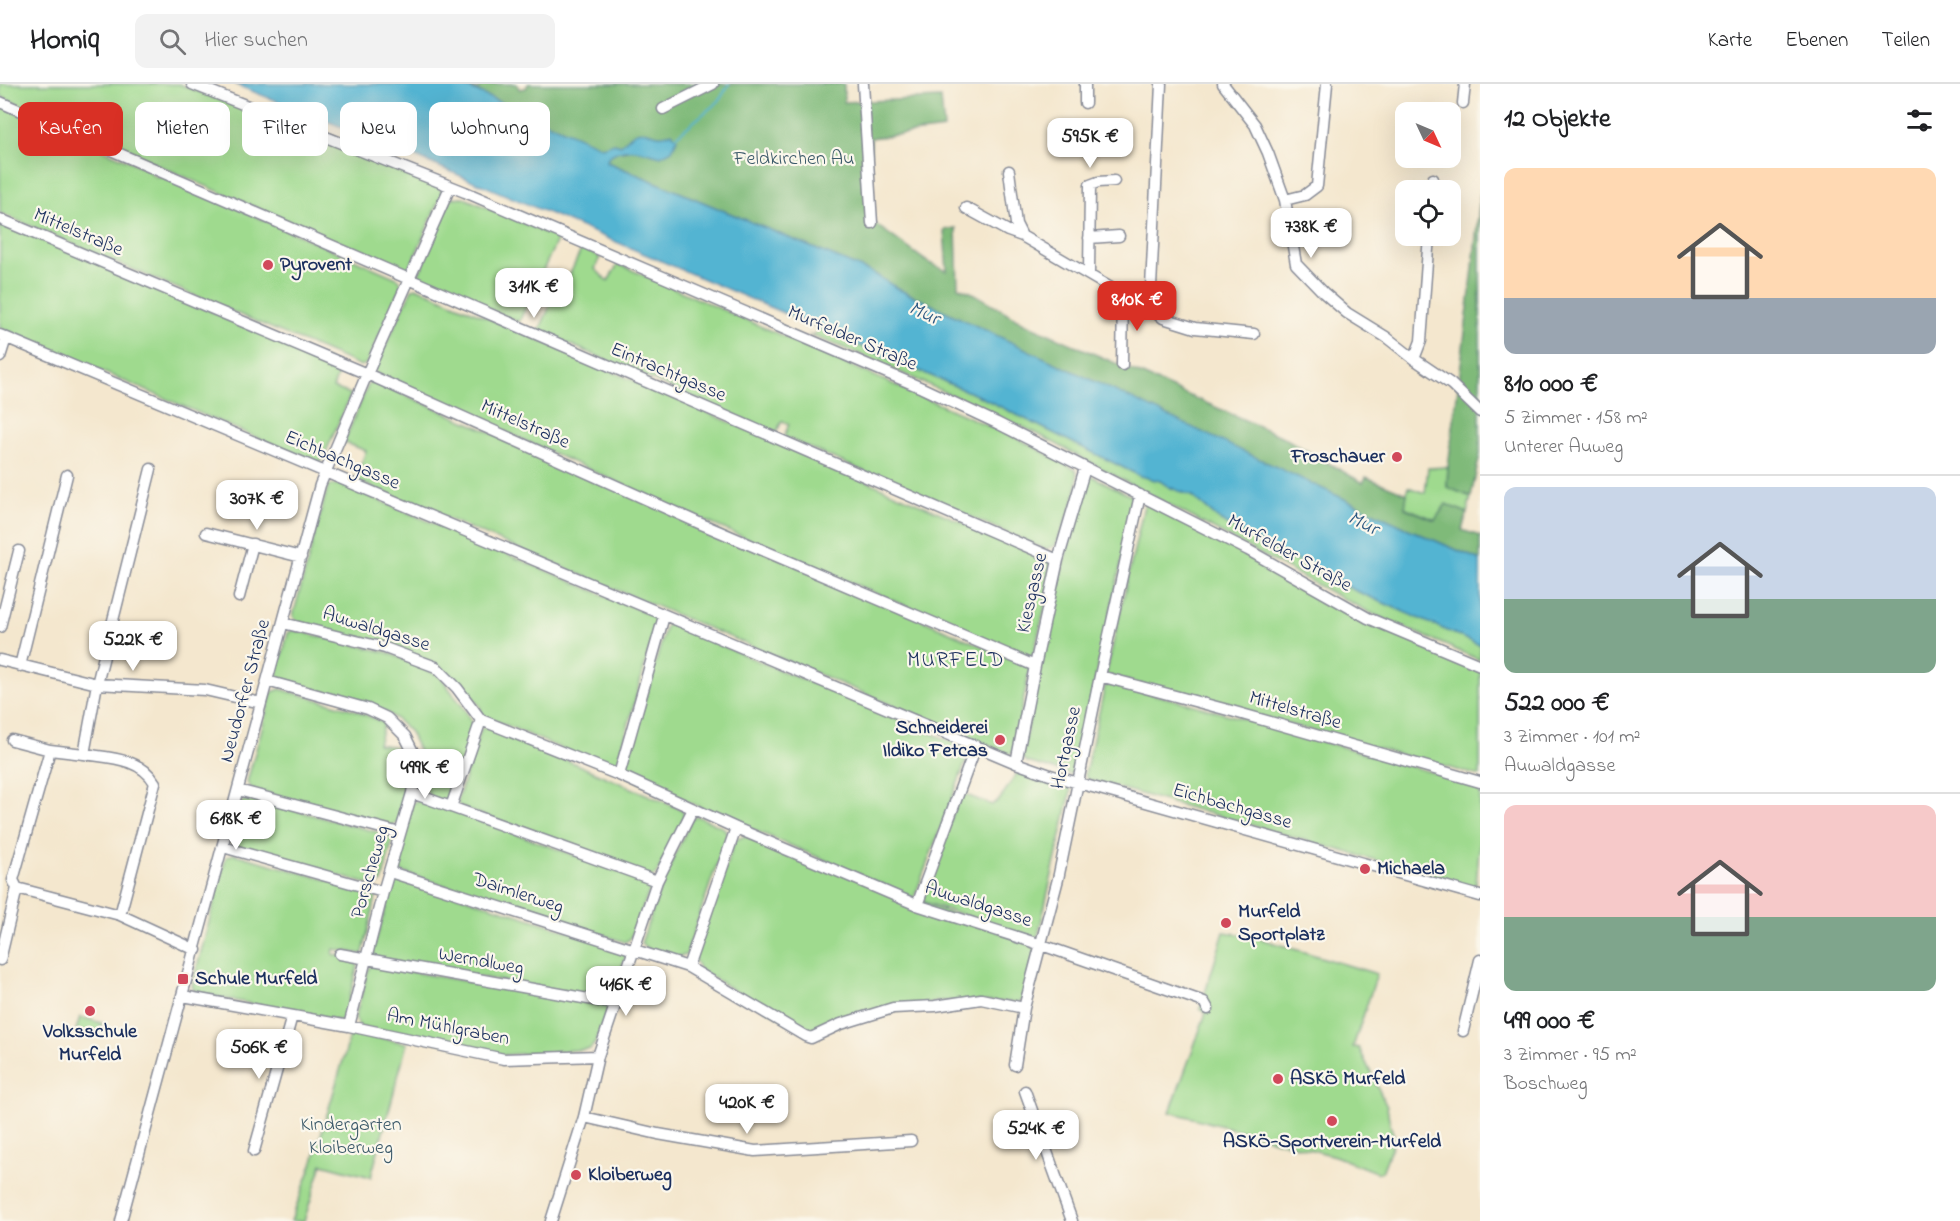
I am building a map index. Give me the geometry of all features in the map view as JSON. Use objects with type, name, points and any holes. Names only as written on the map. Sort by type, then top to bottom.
[{"type":"street","name":"Murfelder Straße","points":[[192,84],[450,187],[922,388],[1248,550],[1368,618],[1480,664]]},
{"type":"street","points":[[663,110],[713,84]]},
{"type":"street","points":[[863,84],[872,223]]},
{"type":"street","points":[[1085,84],[1085,103]]},
{"type":"street","points":[[1150,307],[1161,84]]},
{"type":"street","points":[[1223,84],[1255,125],[1275,172],[1285,200],[1296,264],[1347,313],[1386,337],[1451,384],[1480,412]]},
{"type":"street","points":[[1232,95],[1236,84]]},
{"type":"street","points":[[1285,200],[1305,195],[1317,186],[1327,84]]},
{"type":"street","points":[[1463,103],[1465,84]]},
{"type":"street","name":"Eintrachtgasse","points":[[0,102],[1058,560]]},
{"type":"street","points":[[1009,171],[1016,224],[1022,236]]},
{"type":"street","points":[[1089,274],[1090,185],[1114,181]]},
{"type":"street","name":"Neudorfer Straße","points":[[121,1221],[324,473],[450,187]]},
{"type":"street","points":[[966,208],[1022,236],[1123,295],[1150,307],[1163,318],[1196,328],[1254,334]]},
{"type":"street","name":"Mittelstraße","points":[[0,219],[367,374],[699,523],[1035,666]]},
{"type":"street","points":[[1089,238],[1119,236]]},
{"type":"street","points":[[1414,359],[1420,341],[1428,246]]},
{"type":"street","points":[[1122,365],[1123,295]]},
{"type":"street","name":"Eichbachgasse","points":[[0,357],[3,337],[1016,763],[1078,783],[1480,895]]},
{"type":"street","name":"Kiesgasse","points":[[1016,763],[1058,560],[1085,468]]},
{"type":"street","points":[[84,754],[97,684],[150,469]]},
{"type":"street","points":[[20,666],[67,475]]},
{"type":"street","name":"Hortgasse","points":[[1024,1008],[1058,879],[1140,495]]},
{"type":"street","points":[[206,533],[301,557]]},
{"type":"street","points":[[239,597],[253,544]]},
{"type":"street","points":[[0,627],[19,551]]},
{"type":"street","points":[[619,775],[664,616]]},
{"type":"street","name":"Auwaldgasse","points":[[283,623],[385,648],[436,668],[457,688],[480,720],[619,775],[736,828],[917,904],[1204,1002],[1208,1009]]},
{"type":"street","points":[[0,660],[97,684],[205,690],[261,703]]},
{"type":"street","name":"Mittelstraße","points":[[1100,676],[1480,782]]},
{"type":"street","name":"Porscheweg","points":[[267,681],[368,709],[387,718],[405,736],[417,760],[412,793],[383,892],[349,1026]]},
{"type":"street","points":[[451,807],[480,720]]},
{"type":"street","points":[[12,740],[50,750],[132,762],[146,772],[155,783],[120,915]]},
{"type":"street","points":[[917,904],[976,746]]},
{"type":"street","points":[[0,960],[17,888],[13,880],[50,750]]},
{"type":"street","points":[[238,790],[400,833]]},
{"type":"street","points":[[412,793],[657,881]]},
{"type":"street","points":[[551,1221],[584,1117],[598,1056],[657,881],[693,809]]},
{"type":"street","points":[[688,967],[736,828]]},
{"type":"street","points":[[223,847],[383,892]]},
{"type":"street","name":"Daimlerweg","points":[[390,872],[634,950]]},
{"type":"street","points":[[17,888],[120,915],[196,950]]},
{"type":"street","points":[[634,950],[688,967],[811,1038],[842,1024],[893,1008],[935,1006],[981,999],[1024,1008],[1015,1065]]},
{"type":"street","name":"Werndlweg","points":[[340,954],[616,1004]]},
{"type":"street","points":[[1463,1031],[1480,960]]},
{"type":"street","name":"Am Mühlgraben","points":[[183,996],[349,1026],[504,1059],[598,1056]]},
{"type":"street","points":[[255,1151],[292,1016]]},
{"type":"street","points":[[1025,1091],[1072,1221]]},
{"type":"street","points":[[584,1117],[658,1134],[755,1151],[911,1141]]},
{"type":"green space","points":[[0,84],[179,84],[225,102],[135,102],[135,155],[123,150],[123,102],[18,102],[18,104],[0,96]]},
{"type":"green space","name":"Feldkirchen Au","points":[[460,84],[469,84],[479,90],[480,84],[517,84],[519,89],[526,88],[528,84],[844,84],[844,102],[941,98],[944,129],[871,138],[867,218],[929,263],[947,271],[944,230],[956,228],[958,287],[975,294],[1024,323],[1281,436],[1363,483],[1366,477],[1407,494],[1405,508],[1435,520],[1446,504],[1467,513],[1462,530],[1480,536],[1480,560],[1406,528],[898,289],[873,273],[607,162],[608,157],[614,152],[636,149],[667,135],[660,136],[646,132],[621,145],[614,143],[602,148],[550,125],[550,102],[500,102]]},
{"type":"green space","points":[[230,104],[242,109],[242,156],[328,156],[328,143],[340,147],[340,156],[361,156],[440,188],[442,193],[409,270],[403,272],[137,156],[230,156]]},
{"type":"green space","points":[[0,105],[18,113],[18,156],[118,156],[150,170],[152,175],[157,177],[161,175],[399,279],[402,286],[366,364],[361,366],[0,213]]},
{"type":"green space","points":[[1480,193],[1480,454],[1471,497],[1447,487]]},
{"type":"green space","points":[[462,197],[558,238],[519,322],[421,279],[419,274],[451,198]]},
{"type":"green space","points":[[0,222],[341,366],[333,388],[351,394],[322,461],[314,462],[0,328]]},
{"type":"green space","points":[[582,248],[600,257],[595,269],[608,281],[618,264],[1023,441],[1076,470],[1074,498],[1055,546],[1045,549],[784,437],[789,424],[782,421],[776,433],[539,331],[557,289],[562,291]]},
{"type":"green space","points":[[418,288],[1052,561],[1055,567],[1033,656],[1029,658],[684,512],[377,374],[375,369],[412,289]]},
{"type":"green space","points":[[818,328],[981,397],[1140,476],[1160,481],[1192,496],[1221,521],[1354,590],[1480,645],[1480,660],[1373,614],[1036,433],[857,353],[810,335],[815,334]]},
{"type":"green space","points":[[375,382],[1030,667],[1013,752],[1009,754],[355,480],[366,451],[344,442],[369,383]]},
{"type":"green space","points":[[1448,467],[1447,487],[1471,497],[1467,513],[1446,505],[1436,520],[1404,507],[1408,487],[1425,493],[1428,468]]},
{"type":"green space","points":[[1092,476],[1133,497],[1134,505],[1075,771],[1070,774],[1027,762],[1022,756],[1051,613],[1085,481]]},
{"type":"green space","points":[[340,484],[656,617],[657,621],[617,766],[612,770],[482,715],[480,706],[463,686],[438,665],[297,622],[293,616],[328,486]]},
{"type":"green space","points":[[1147,503],[1365,620],[1480,670],[1480,776],[1106,675],[1144,506]]},
{"type":"green space","points":[[670,624],[969,749],[914,898],[627,776],[625,769],[666,626]]},
{"type":"green space","points":[[293,630],[389,653],[440,676],[465,710],[473,726],[450,798],[445,802],[429,796],[421,774],[420,754],[410,732],[395,718],[373,704],[282,681],[277,675],[288,633]]},
{"type":"green space","points":[[1112,684],[1480,786],[1480,839],[1476,884],[1471,887],[1087,779],[1085,774],[1105,686]]},
{"type":"green space","points":[[280,689],[355,710],[384,723],[378,744],[395,747],[411,772],[398,822],[391,826],[251,789],[247,782],[272,692]]},
{"type":"green space","points":[[487,726],[683,810],[684,817],[656,875],[651,877],[460,807],[457,801],[481,729]]},
{"type":"green space","points":[[1019,770],[1068,784],[1071,791],[1038,936],[1033,938],[924,902],[924,891],[961,793],[992,805],[1000,799]]},
{"type":"green space","points":[[248,798],[388,835],[392,842],[382,882],[375,886],[235,847],[231,842],[242,801]]},
{"type":"green space","points":[[420,799],[648,882],[651,887],[630,939],[625,942],[399,871],[395,864],[412,803]]},
{"type":"green space","points":[[697,816],[724,828],[727,834],[686,955],[675,957],[662,955],[641,943],[663,881],[691,820]]},
{"type":"green space","points":[[745,836],[1036,946],[1024,999],[1019,1002],[941,1001],[806,1033],[700,970],[694,958],[735,840]]},
{"type":"green space","points":[[234,854],[374,893],[376,897],[363,953],[334,949],[333,954],[355,960],[358,966],[344,1017],[339,1021],[196,993],[192,986],[226,857]]},
{"type":"green space","points":[[400,877],[624,949],[626,955],[612,996],[607,999],[375,959],[372,954],[394,881]]},
{"type":"green space","name":"ASKÖ Murfeld","points":[[1224,932],[1251,936],[1377,974],[1353,1047],[1359,1048],[1387,1107],[1395,1138],[1382,1172],[1378,1173],[1335,1156],[1170,1112],[1206,1013],[1200,1009]]},
{"type":"green space","points":[[372,965],[607,1006],[608,1009],[595,1043],[590,1049],[504,1055],[360,1027],[355,1018],[369,968]]},
{"type":"green space","points":[[80,1017],[102,1023],[98,1036],[76,1030]]},
{"type":"green space","name":"Kindergarten Kloiberweg","points":[[351,1033],[407,1043],[371,1177],[322,1164],[304,1221],[291,1221],[313,1162]]},
{"type":"water","name":"Mur","points":[[234,84],[459,84],[500,102],[429,102],[429,156],[550,156],[550,124],[602,147],[614,143],[621,145],[637,132],[662,135],[672,132],[677,139],[672,150],[661,156],[627,150],[614,153],[608,157],[607,162],[873,273],[898,289],[1406,528],[1480,560],[1480,645],[1354,590],[1221,521],[1192,496],[1160,481],[1140,476],[981,397],[414,156],[417,156],[417,102],[340,102],[340,126],[328,121],[328,102],[279,102]]},
{"type":"waterway","points":[[674,138],[719,101],[729,84]]},
{"type":"place","name":"Pyrovent","points":[[268,265]]},
{"type":"place","name":"Froschauer","points":[[1397,457]]},
{"type":"place","name":"Schneiderei Ildiko Fetcas","points":[[1000,740]]},
{"type":"place","name":"Michaela","points":[[1365,869]]},
{"type":"place","name":"Murfeld Sportplatz","points":[[1226,923]]},
{"type":"place","name":"Schule Murfeld","points":[[183,979]]},
{"type":"place","name":"Volksschule Murfeld","points":[[90,1011]]},
{"type":"place","name":"ASKÖ Murfeld","points":[[1278,1079]]},
{"type":"place","name":"ASKÖ-Sportverein-Murfeld","points":[[1332,1121]]},
{"type":"place","name":"Kloiberweg","points":[[576,1175]]},
{"type":"district","name":"MURFELD","points":[[956,661]]}]
